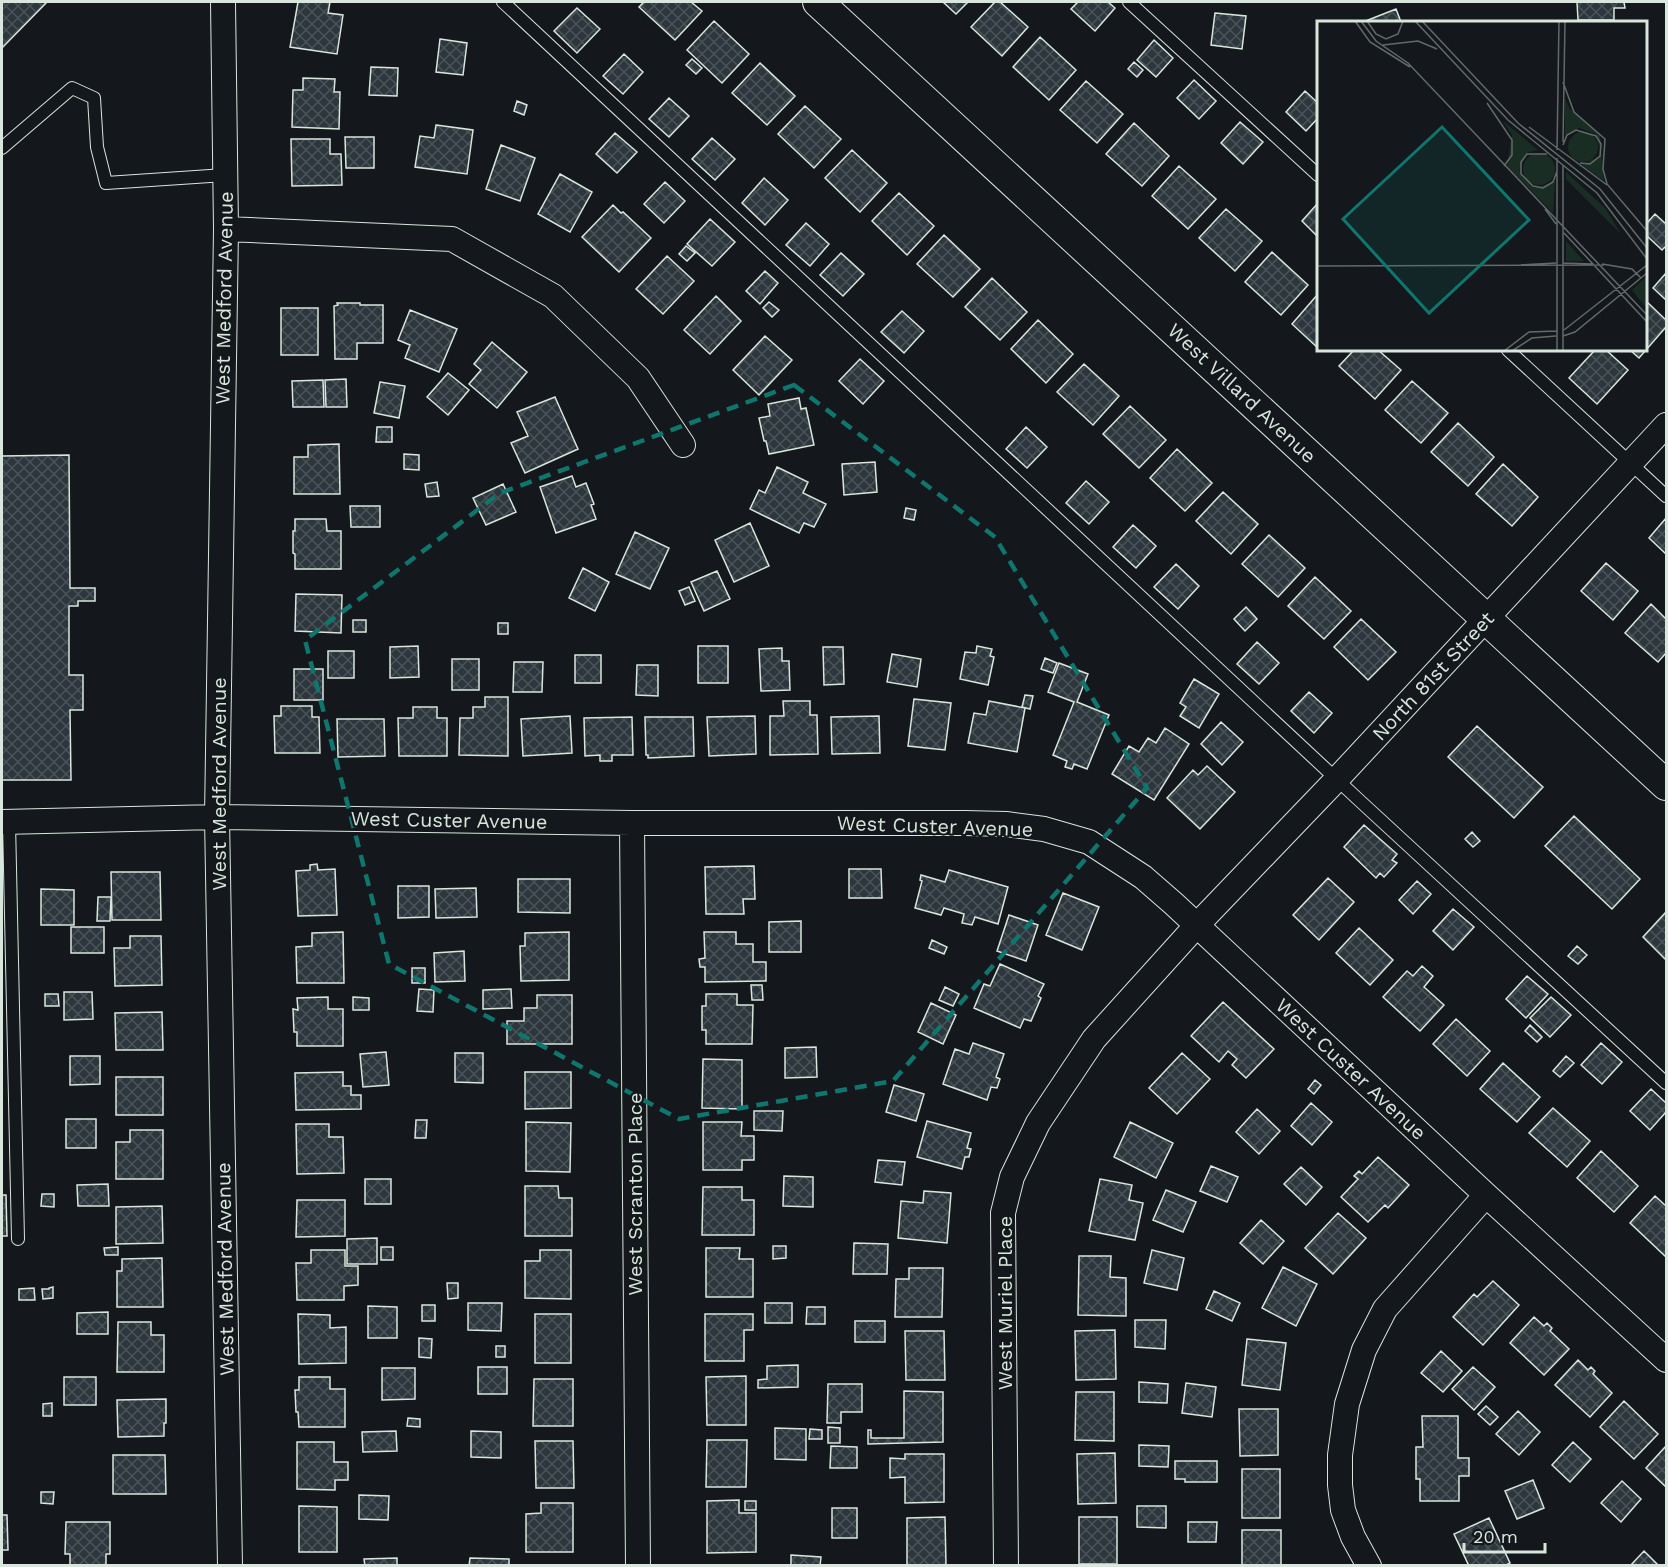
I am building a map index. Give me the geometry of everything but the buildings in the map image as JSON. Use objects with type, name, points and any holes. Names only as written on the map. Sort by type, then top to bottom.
[{"type":"street","name":"West Medford Avenue","points":[[223,2],[226,229],[217,817],[230,1566]]},
{"type":"street","name":"West Villard Avenue","points":[[818,2],[1666,785]]},
{"type":"street","points":[[226,229],[452,240],[553,296],[638,378],[683,445]]},
{"type":"street","name":"North 81st Street","points":[[1197,925],[1337,779],[1666,425]]},
{"type":"street","name":"West Custer Avenue","points":[[5,822],[217,817],[632,823],[964,823],[1006,824],[1044,829],[1089,842],[1143,877],[1197,925],[1666,1360]]},
{"type":"street","name":"West Scranton Place","points":[[632,823],[638,1566]]},
{"type":"street","name":"West Muriel Place","points":[[1006,1566],[1003,1213],[1012,1177],[1038,1124],[1094,1039],[1197,925]]},
{"type":"street","points":[[1369,1566],[1353,1537],[1343,1510],[1340,1485],[1340,1455],[1347,1404],[1364,1350],[1385,1309],[1486,1195]]},
{"type":"lane","points":[[503,2],[1666,1083]]},
{"type":"lane","points":[[1130,2],[1317,174]]},
{"type":"lane","points":[[2,148],[72,88],[94,98],[97,147],[106,183],[225,175]]},
{"type":"lane","points":[[1509,351],[1666,496]]},
{"type":"lane","points":[[5,822],[18,1239]]},
{"type":"highlighted area","points":[[794,385],[995,537],[1147,788],[893,1081],[679,1119],[389,964],[305,640],[500,493]]}]
